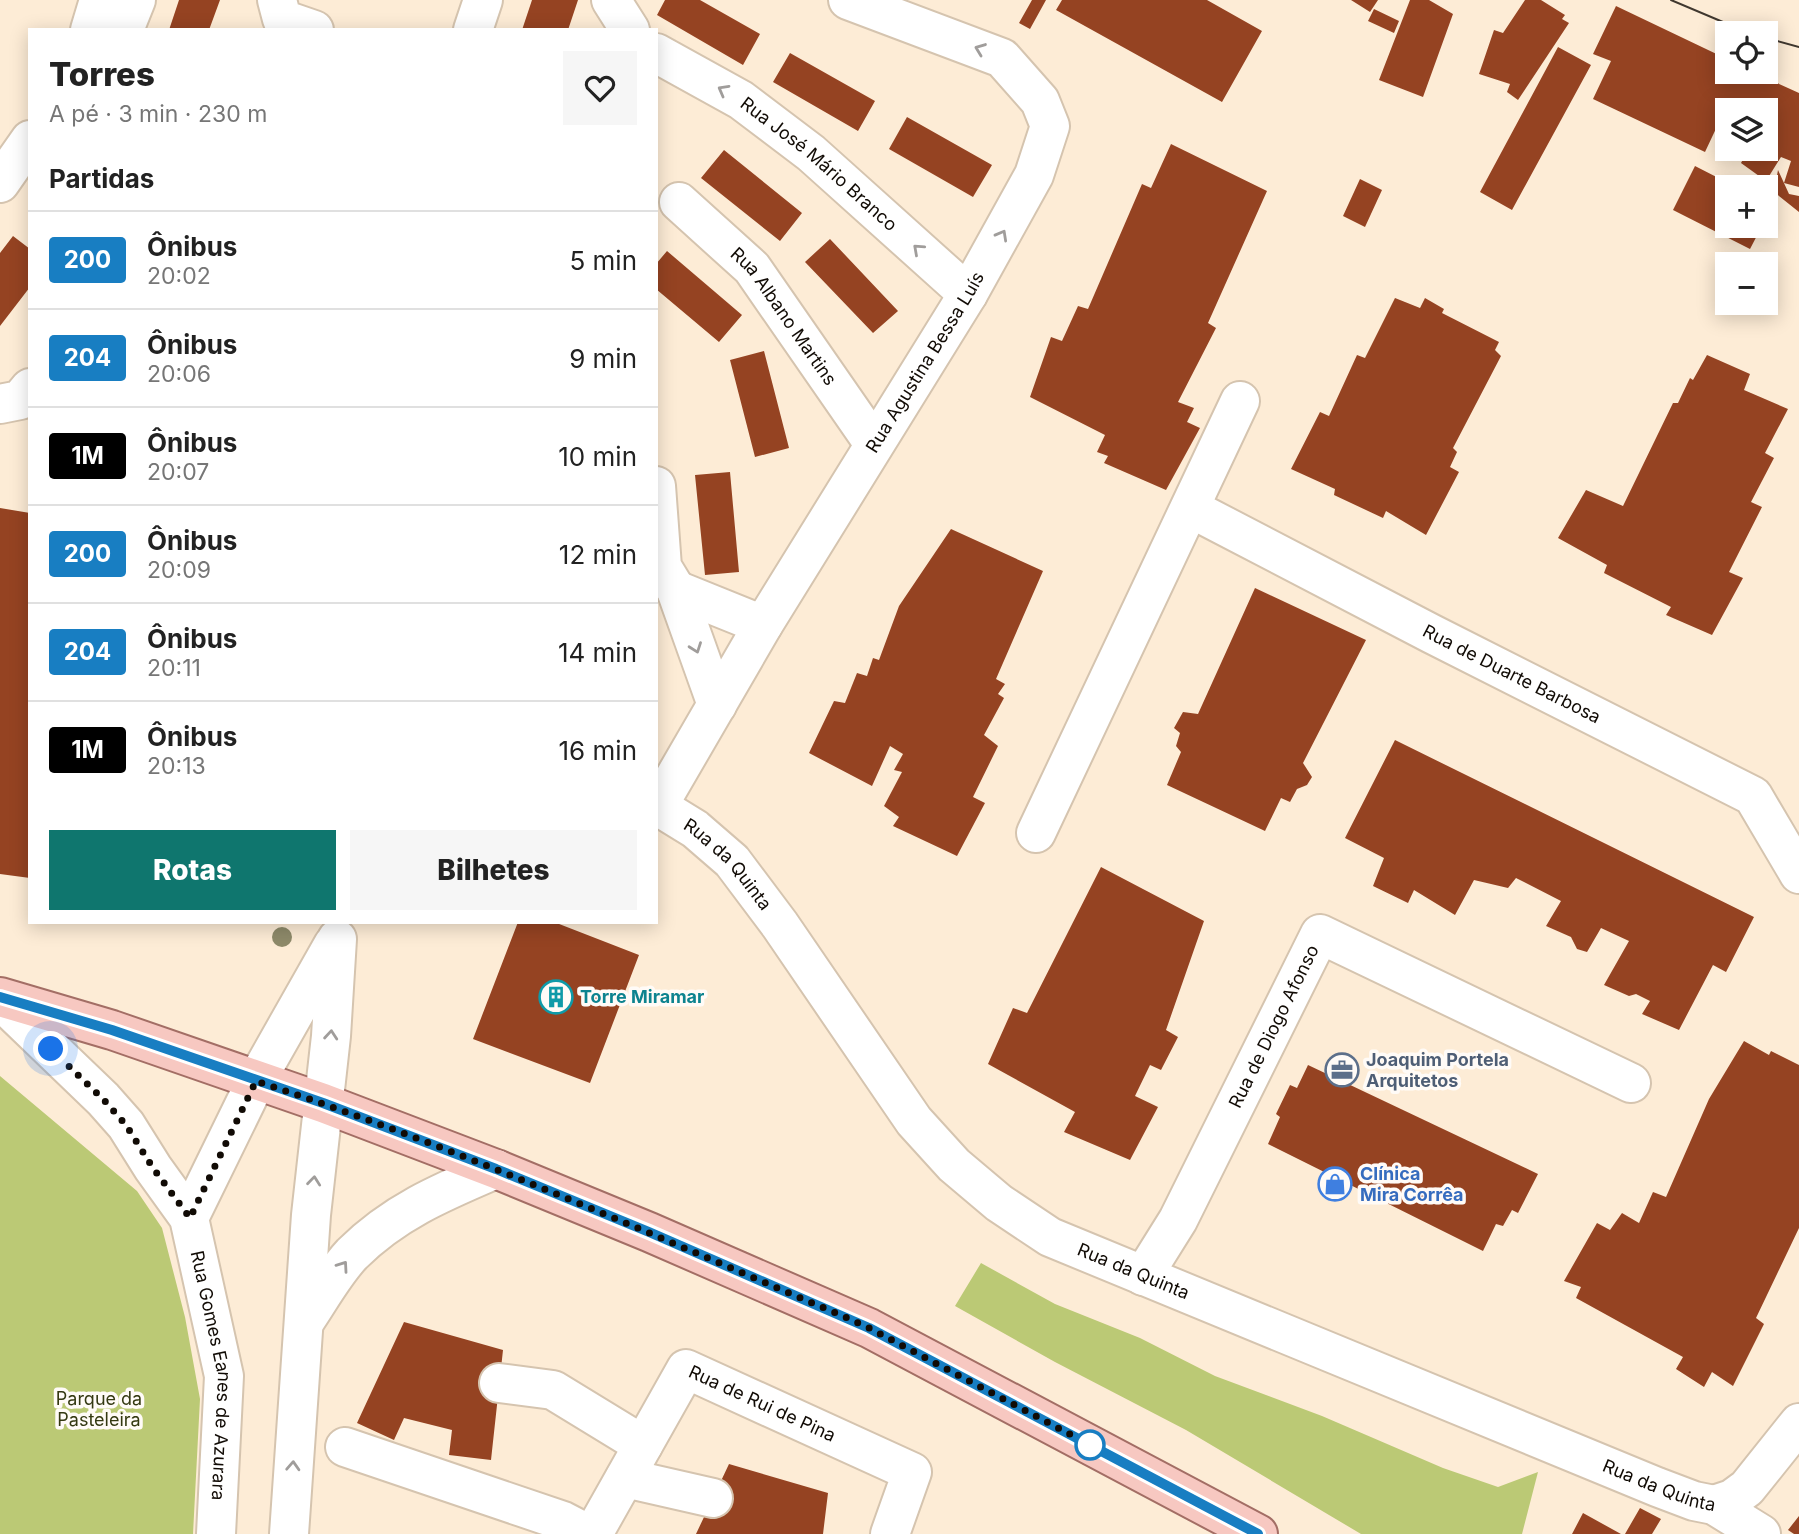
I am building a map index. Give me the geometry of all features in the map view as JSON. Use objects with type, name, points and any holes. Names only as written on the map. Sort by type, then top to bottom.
[{"type":"main road","points":[[0,998],[112,1030],[323,1103],[496,1169],[649,1232],[869,1328],[1258,1534]]},
{"type":"street","points":[[91,28],[99,0]]},
{"type":"street","points":[[125,28],[136,0]]},
{"type":"street","points":[[277,0],[282,19],[308,28]]},
{"type":"street","points":[[474,28],[483,0]]},
{"type":"street","points":[[611,0],[637,28]]},
{"type":"street","name":"Rua Agustina Bessa Luís","points":[[658,804],[763,625],[968,294],[1034,176],[1050,126],[1040,101],[1002,58],[848,0]]},
{"type":"street","name":"Rua José Mário Branco","points":[[658,45],[741,100],[811,153],[968,294]]},
{"type":"street","points":[[0,183],[28,143]]},
{"type":"street","name":"Rua Albano Martins","points":[[679,202],[752,268],[874,444]]},
{"type":"street","points":[[0,404],[20,400],[28,390]]},
{"type":"street","points":[[1036,833],[1240,401]]},
{"type":"street","name":"Rua de Duarte Barbosa","points":[[1190,508],[1432,634],[1754,796],[1799,874]]},
{"type":"street","points":[[658,513],[662,567],[676,590],[717,705]]},
{"type":"street","points":[[676,590],[763,625]]},
{"type":"street","name":"Rua da Quinta","points":[[658,807],[695,830],[733,861],[914,1121],[954,1164],[999,1203],[1051,1237],[1657,1487],[1714,1505],[1761,1534]]},
{"type":"street","points":[[190,1218],[256,1081],[341,931]]},
{"type":"street","points":[[289,1534],[314,1186],[341,931]]},
{"type":"street","name":"Rua de Diogo Afonso","points":[[1143,1276],[1178,1220],[1320,934],[1631,1083]]},
{"type":"street","name":"Rua Gomes Eanes de Azurara","points":[[0,998],[126,1125],[153,1168],[190,1218],[224,1376],[216,1534]]},
{"type":"street","points":[[303,1322],[350,1256],[389,1221],[440,1193],[496,1169]]},
{"type":"street","name":"Rua de Rui de Pina","points":[[593,1534],[686,1369],[912,1472],[890,1534]]},
{"type":"street","points":[[499,1383],[553,1390],[643,1445]]},
{"type":"street","points":[[1714,1505],[1732,1499],[1747,1488],[1799,1423]]},
{"type":"street","points":[[345,1447],[563,1521],[588,1534]]},
{"type":"street","points":[[625,1478],[713,1498]]},
{"type":"green space","name":"Parque da Pasteleira","points":[[0,1076],[137,1191],[162,1228],[185,1317],[200,1399],[193,1534],[0,1534]]},
{"type":"green space","points":[[981,1263],[1055,1304],[1140,1338],[1215,1376],[1322,1416],[1443,1468],[1498,1487],[1538,1472],[1522,1534],[1361,1534],[1186,1430],[955,1306]]},
{"type":"building","points":[[179,0],[220,0],[210,28],[170,28]]},
{"type":"building","points":[[532,0],[578,0],[569,28],[523,28]]},
{"type":"building","points":[[665,0],[700,0],[760,34],[743,65],[657,15]]},
{"type":"building","points":[[1032,0],[1046,0],[1030,29],[1019,23]]},
{"type":"building","points":[[1062,0],[1207,0],[1262,31],[1222,102],[1056,10]]},
{"type":"building","points":[[1351,0],[1378,0],[1370,12]]},
{"type":"building","points":[[1410,0],[1429,0],[1453,14],[1423,97],[1379,80]]},
{"type":"building","points":[[1525,0],[1541,0],[1565,15],[1562,19],[1569,23],[1518,100],[1507,92],[1510,84],[1479,74],[1494,30],[1503,33]]},
{"type":"building","points":[[1616,6],[1715,53],[1715,84],[1778,83],[1799,93],[1799,187],[1784,183],[1791,161],[1781,157],[1770,175],[1758,175],[1741,163],[1778,161],[1778,98],[1715,98],[1715,131],[1705,152],[1593,99],[1611,61],[1593,54]]},
{"type":"building","points":[[1374,9],[1399,21],[1394,33],[1368,21]]},
{"type":"building","points":[[1558,47],[1591,65],[1512,210],[1480,192]]},
{"type":"building","points":[[790,53],[875,101],[858,131],[773,82]]},
{"type":"building","points":[[907,117],[992,165],[973,197],[889,149]]},
{"type":"building","points":[[1171,144],[1267,191],[1208,323],[1216,328],[1178,402],[1194,408],[1187,422],[1200,428],[1166,490],[1104,463],[1108,456],[1097,452],[1105,435],[1030,397],[1051,337],[1062,341],[1078,306],[1088,309],[1142,184],[1151,188]]},
{"type":"building","points":[[724,150],[802,213],[780,241],[701,178]]},
{"type":"building","points":[[1695,166],[1715,176],[1715,231],[1673,210]]},
{"type":"building","points":[[1778,170],[1789,194],[1799,196],[1799,212],[1778,195]]},
{"type":"building","points":[[1360,179],[1382,190],[1365,227],[1343,216]]},
{"type":"building","points":[[13,236],[28,247],[28,290],[0,326],[0,253]]},
{"type":"building","points":[[1728,238],[1756,238],[1750,249]]},
{"type":"building","points":[[830,239],[898,311],[873,333],[805,262]]},
{"type":"building","points":[[667,251],[742,315],[719,342],[658,291],[658,262]]},
{"type":"building","points":[[1395,298],[1420,308],[1425,298],[1444,309],[1442,313],[1499,342],[1495,350],[1501,356],[1453,448],[1457,452],[1450,467],[1459,472],[1426,535],[1386,511],[1383,518],[1334,495],[1335,489],[1291,469],[1320,412],[1329,416],[1357,355],[1365,358]]},
{"type":"building","points":[[764,351],[789,448],[755,457],[730,360]]},
{"type":"building","points":[[1707,355],[1750,374],[1744,390],[1788,409],[1765,453],[1774,458],[1751,502],[1762,507],[1729,572],[1743,578],[1712,635],[1666,615],[1671,607],[1604,573],[1607,565],[1558,538],[1586,490],[1623,506],[1673,403],[1678,403],[1690,378],[1693,380]]},
{"type":"building","points":[[730,472],[739,572],[705,575],[695,475]]},
{"type":"building","points":[[0,508],[28,513],[28,878],[0,874]]},
{"type":"building","points":[[951,529],[1043,571],[996,679],[1005,684],[998,694],[1004,698],[984,735],[998,746],[973,797],[985,803],[957,856],[893,826],[899,817],[884,806],[902,772],[894,770],[903,754],[890,746],[872,786],[809,753],[834,701],[845,703],[857,673],[867,676],[873,658],[879,660],[899,606]]},
{"type":"building","points":[[1255,588],[1366,640],[1303,763],[1312,777],[1307,785],[1297,789],[1290,802],[1281,798],[1265,831],[1167,785],[1181,752],[1176,746],[1180,733],[1174,728],[1183,712],[1198,714]]},
{"type":"building","points":[[1395,740],[1754,917],[1726,972],[1713,965],[1679,1030],[1642,1014],[1650,1001],[1636,994],[1629,996],[1604,985],[1629,941],[1601,928],[1587,952],[1577,949],[1571,937],[1546,926],[1561,901],[1516,878],[1508,888],[1474,880],[1455,915],[1414,890],[1408,903],[1373,886],[1384,858],[1345,838]]},
{"type":"building","points":[[1101,867],[1204,921],[1166,1030],[1178,1037],[1161,1070],[1150,1065],[1135,1096],[1158,1107],[1130,1160],[1064,1132],[1075,1112],[988,1064],[1013,1008],[1027,1013]]},
{"type":"building","name":"Torre Miramar","points":[[517,924],[559,924],[639,955],[590,1083],[473,1039]]},
{"type":"building","points":[[1744,1041],[1769,1055],[1771,1051],[1799,1065],[1799,1228],[1756,1318],[1764,1324],[1733,1386],[1712,1372],[1704,1387],[1676,1369],[1683,1357],[1576,1298],[1581,1287],[1564,1281],[1597,1223],[1610,1230],[1622,1213],[1639,1223],[1653,1192],[1666,1197],[1709,1099]]},
{"type":"building","points":[[1308,1065],[1538,1174],[1518,1213],[1512,1210],[1503,1226],[1496,1224],[1483,1251],[1268,1144],[1280,1117],[1276,1114],[1290,1085],[1297,1088]]},
{"type":"building","points":[[404,1322],[503,1350],[491,1460],[449,1455],[452,1430],[404,1418],[394,1440],[357,1423]]},
{"type":"building","points":[[729,1464],[828,1493],[823,1534],[696,1534]]},
{"type":"building","points":[[1640,1508],[1661,1519],[1652,1534],[1625,1534]]},
{"type":"building","points":[[1583,1513],[1621,1534],[1572,1534]]},
{"type":"building","points":[[1799,1516],[1799,1534],[1794,1534],[1788,1530]]},
{"type":"tram line","points":[[1671,0],[1721,21]]},
{"type":"tram line","points":[[1778,41],[1799,47]]},
{"type":"bus line","name":"200","points":[[0,997],[112,1030],[323,1103],[496,1169],[649,1232],[869,1328],[1258,1534]]},
{"type":"place","name":"Torre Miramar","points":[[556,997]]},
{"type":"place","name":"Joaquim Portela Arquitetos","points":[[1342,1070]]},
{"type":"place","name":"Clínica Mira Corrêa","points":[[1335,1184]]},
{"type":"route","points":[[51,1049],[126,1125],[153,1168],[190,1218],[256,1081],[323,1103],[496,1169],[845,1317],[1098,1449],[1090,1445]]}]
